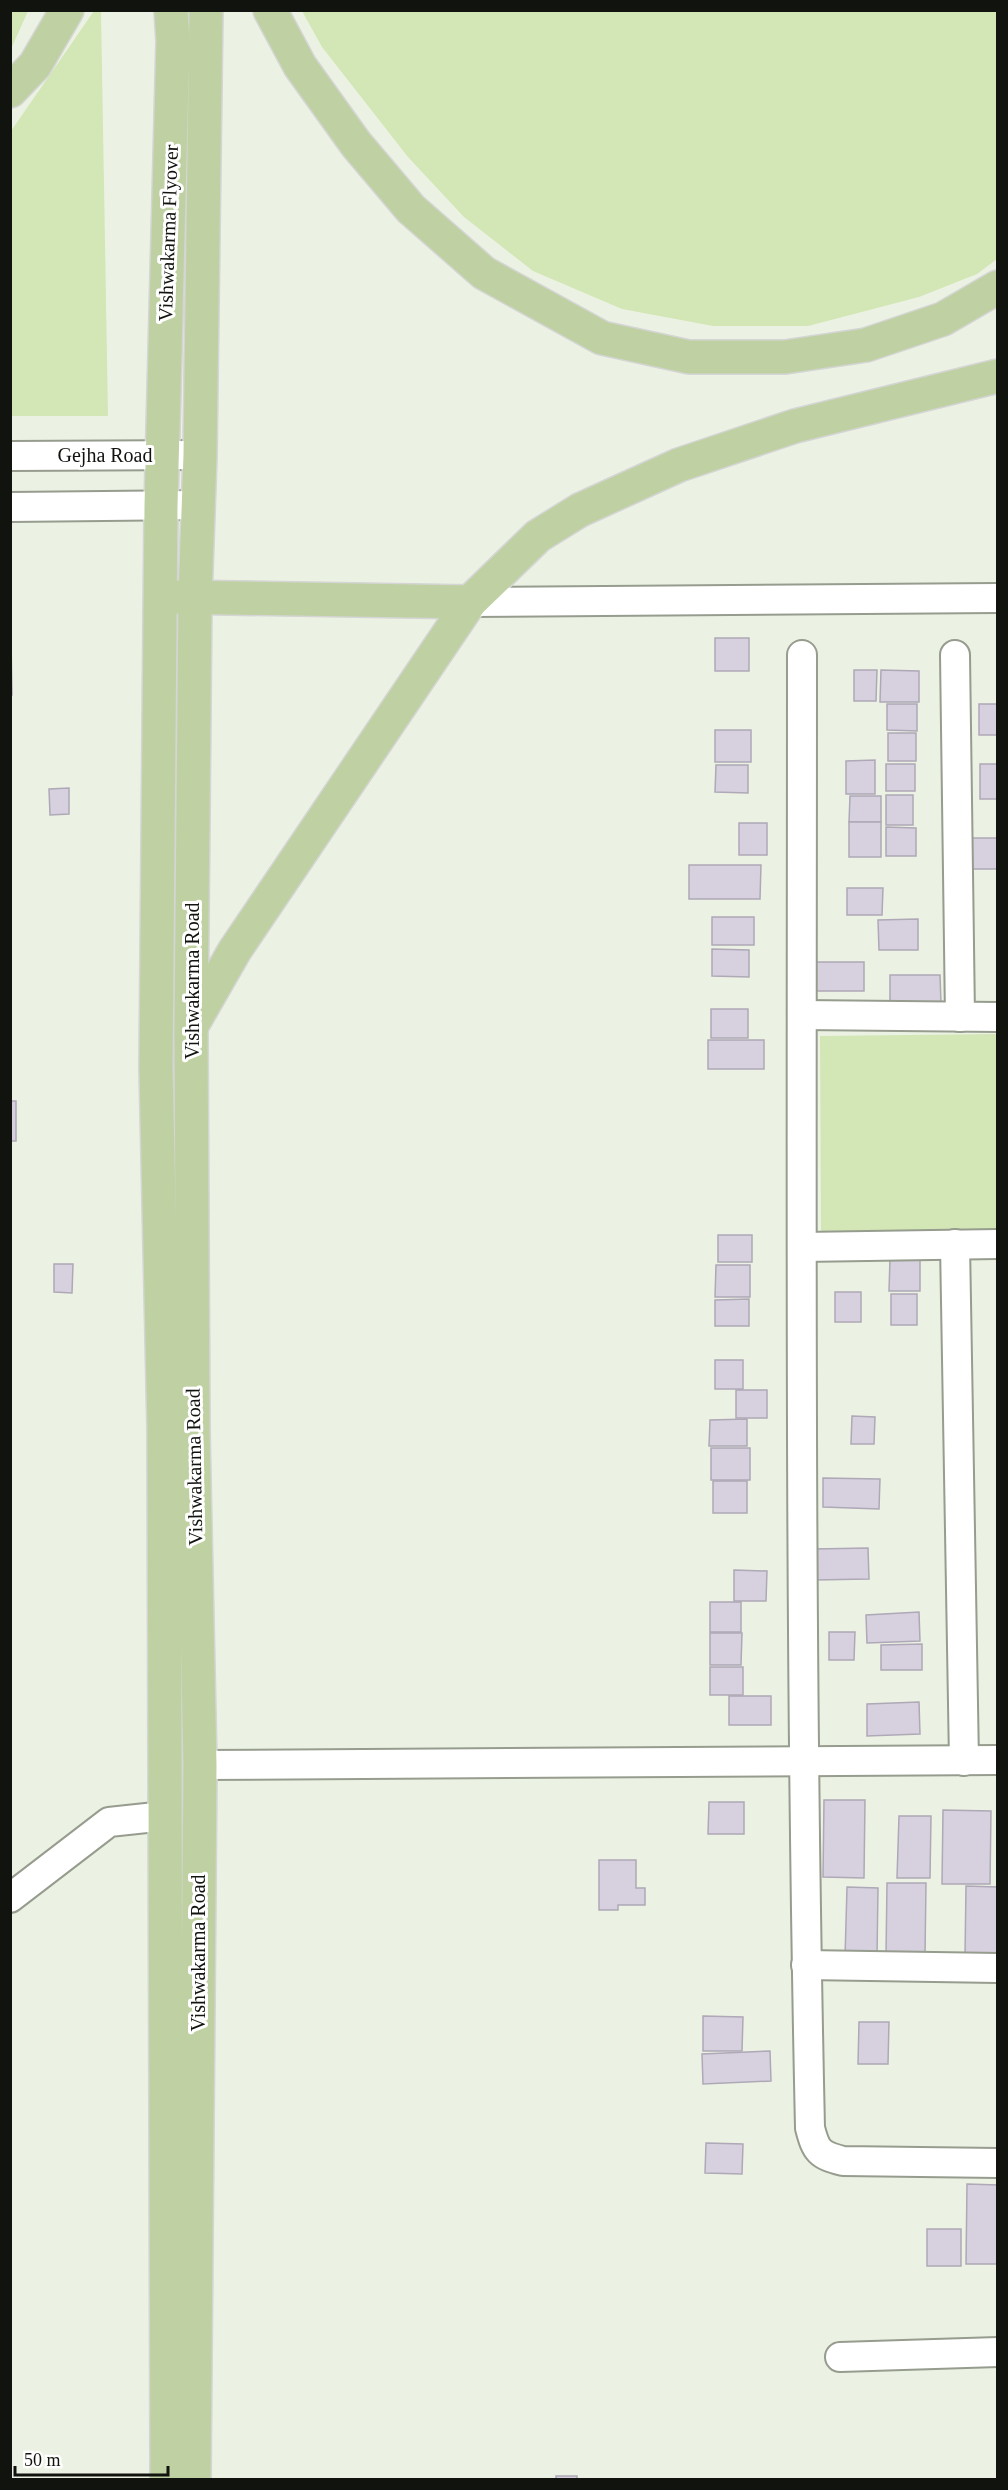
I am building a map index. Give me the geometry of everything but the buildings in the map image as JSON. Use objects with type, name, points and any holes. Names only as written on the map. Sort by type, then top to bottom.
[{"type":"main road","points":[[10,91],[35,64],[67,10]]},
{"type":"main road","points":[[270,10],[300,66],[356,144],[411,210],[483,273],[602,338],[689,357],[785,357],[866,345],[943,319],[998,287]]},
{"type":"main road","name":"Vishwakarma Flyover","points":[[200,455],[207,23]]},
{"type":"main road","name":"Vishwakarma Flyover","points":[[162,455],[172,26]]},
{"type":"main road","points":[[191,1026],[268,901],[470,602],[538,536],[555,524],[606,497],[679,465],[795,426],[998,376]]},
{"type":"main road","name":"Vishwakarma Road","points":[[162,455],[156,1067],[164,1429],[200,1765],[194,2480]]},
{"type":"main road","name":"Vishwakarma Road","points":[[167,2480],[165,1816],[180,1586],[191,1026],[195,599],[200,455]]},
{"type":"main road","points":[[160,596],[195,599],[470,602]]},
{"type":"street","name":"Gejha Road","points":[[10,456],[200,455]]},
{"type":"street","points":[[10,507],[198,505]]},
{"type":"street","points":[[470,602],[998,598]]},
{"type":"street","points":[[802,655],[802,1247],[806,1965],[810,2128],[815,2147],[827,2157],[843,2161],[998,2163]]},
{"type":"street","points":[[955,655],[960,1017]]},
{"type":"street","points":[[802,1015],[998,1017]]},
{"type":"street","points":[[955,1244],[964,1761]]},
{"type":"street","points":[[802,1247],[998,1244]]},
{"type":"street","points":[[200,1765],[998,1760]]},
{"type":"street","points":[[10,1898],[109,1822],[165,1816]]},
{"type":"street","points":[[806,1965],[998,1968]]},
{"type":"street","points":[[840,2356],[998,2352]]},
{"type":"green space","points":[[10,11],[28,11],[11,49]]},
{"type":"green space","points":[[94,11],[101,11],[108,416],[11,416],[11,131]]},
{"type":"green space","points":[[302,11],[997,11],[997,259],[977,274],[919,297],[808,326],[713,326],[622,309],[533,271],[464,217],[408,157],[322,47]]},
{"type":"green space","points":[[997,1034],[997,1229],[821,1232],[820,1036]]}]
